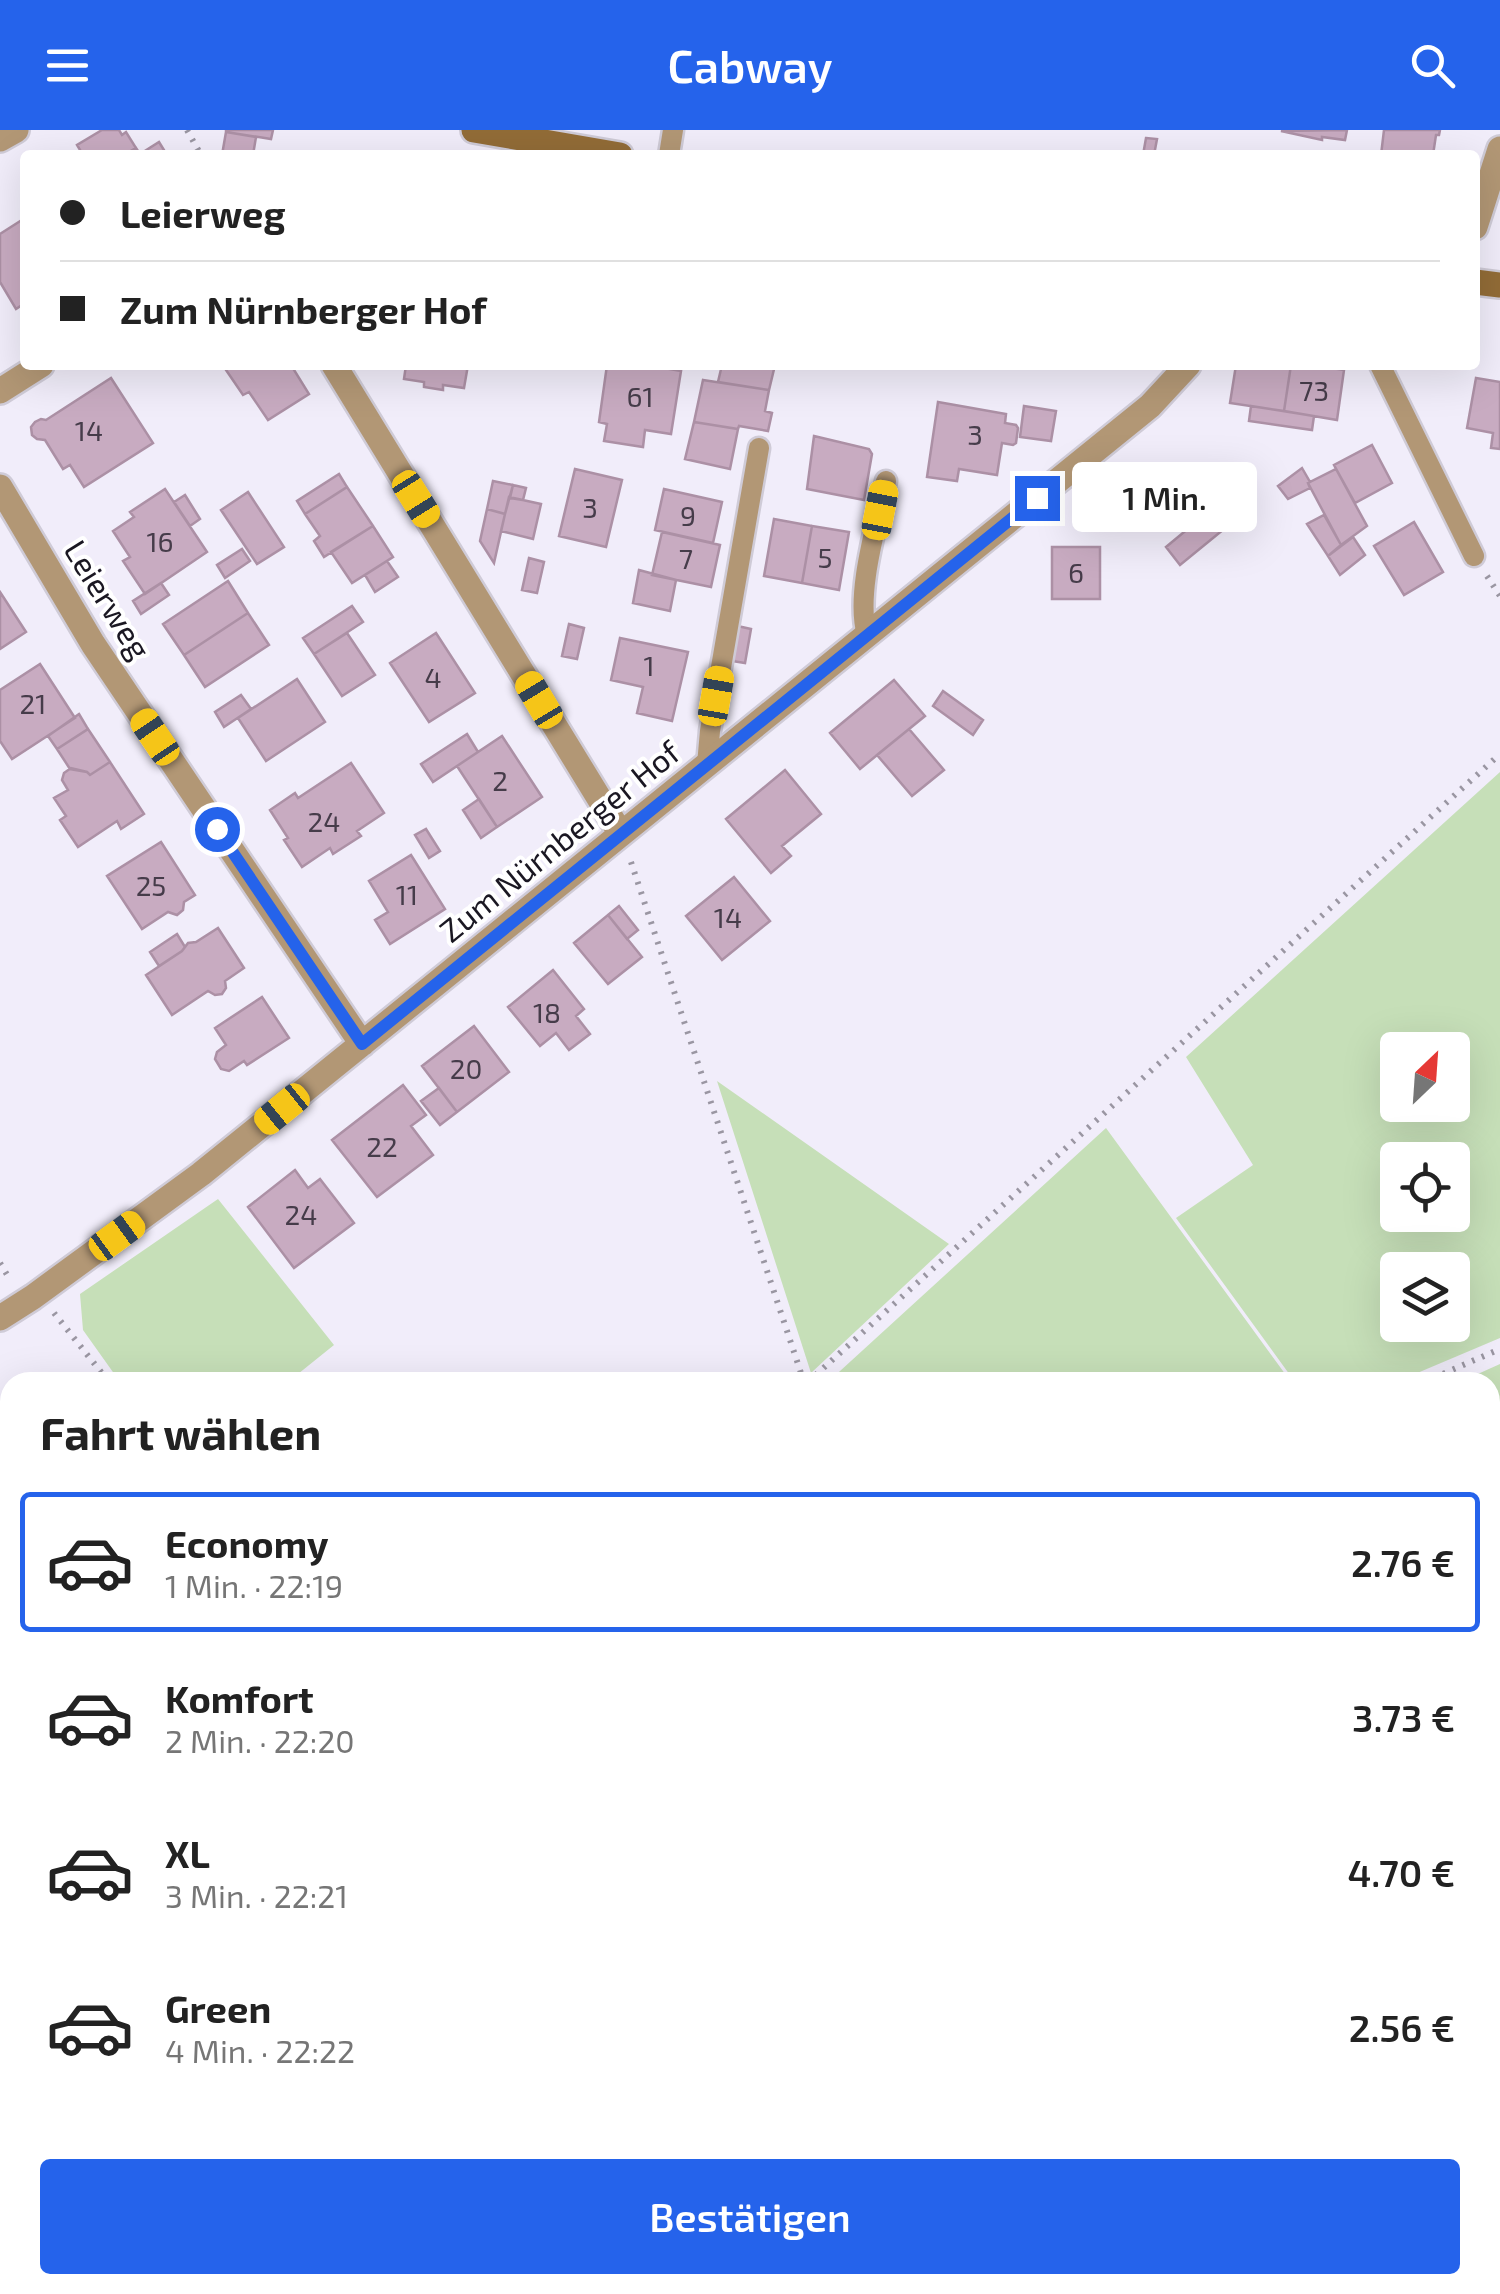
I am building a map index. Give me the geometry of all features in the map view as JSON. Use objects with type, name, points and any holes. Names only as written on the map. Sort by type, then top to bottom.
[{"type":"main road","points":[[474,130],[591,150]]},
{"type":"street","points":[[0,139],[16,130]]},
{"type":"street","points":[[1480,211],[1500,149]]},
{"type":"street","points":[[0,391],[33,370]]},
{"type":"street","points":[[337,370],[621,834]]},
{"type":"street","name":"Zum Nürnberger Hof","points":[[0,1318],[202,1174],[1150,406],[1183,370]]},
{"type":"street","name":"Leierweg","points":[[0,488],[93,644],[362,1044]]},
{"type":"lane","points":[[1382,370],[1474,556]]},
{"type":"lane","points":[[708,764],[710,732],[759,448]]},
{"type":"lane","points":[[867,635],[862,599],[886,481]]},
{"type":"path","points":[[817,1372],[1500,754]]},
{"type":"path","points":[[621,834],[803,1372]]},
{"type":"path","points":[[33,1297],[56,1314],[101,1372]]},
{"type":"path","points":[[1448,1372],[1500,1350]]},
{"type":"green space","points":[[1500,772],[1500,1338],[1420,1372],[1288,1372],[1176,1218],[1253,1165],[1186,1057]]},
{"type":"green space","points":[[717,1081],[949,1244],[811,1372]]},
{"type":"green space","points":[[1106,1128],[1284,1372],[839,1372]]},
{"type":"green space","points":[[218,1199],[334,1345],[300,1372],[113,1372],[83,1330],[80,1294]]},
{"type":"green space","points":[[1500,1364],[1500,1372],[1482,1372]]},
{"type":"building","points":[[102,130],[119,130],[122,135],[126,132],[136,148],[80,150],[77,145]]},
{"type":"building","points":[[226,130],[273,130],[271,139]]},
{"type":"building","points":[[1347,130],[1345,140],[1322,140],[1281,131]]},
{"type":"building","points":[[1384,130],[1440,130],[1434,150],[1382,150]]},
{"type":"building","points":[[226,132],[256,137],[254,150],[223,150]]},
{"type":"building","points":[[1146,138],[1157,139],[1155,150],[1144,150]]},
{"type":"building","points":[[159,142],[164,150],[146,150]]},
{"type":"building","points":[[20,221],[20,306],[16,309],[0,282],[0,234]]},
{"type":"building","points":[[226,370],[294,370],[309,394],[268,420],[249,392],[243,395]]},
{"type":"building","points":[[405,370],[467,370],[464,388],[443,385],[443,390],[404,379]]},
{"type":"building","points":[[606,370],[681,371],[671,434],[645,430],[643,447],[604,441],[607,424],[599,422]]},
{"type":"building","points":[[721,370],[774,370],[769,390],[718,382]]},
{"type":"building","points":[[1235,370],[1290,370],[1284,411],[1230,403]]},
{"type":"building","points":[[1290,370],[1344,370],[1337,420],[1284,411]]},
{"type":"building","points":[[111,378],[153,443],[84,487],[70,465],[63,469],[45,440],[32,435],[31,427]]},
{"type":"building","points":[[1476,378],[1500,382],[1500,449],[1491,448],[1493,433],[1467,428]]},
{"type":"building","points":[[703,380],[769,390],[765,411],[772,413],[768,431],[694,422]]},
{"type":"building","points":[[938,402],[1006,414],[1005,423],[1016,425],[1016,443],[1002,443],[997,475],[959,469],[957,481],[927,477]]},
{"type":"building","points":[[1024,406],[1056,411],[1051,441],[1020,437]]},
{"type":"building","points":[[1251,406],[1314,416],[1312,430],[1249,421]]},
{"type":"building","points":[[694,422],[738,429],[730,469],[685,459]]},
{"type":"building","points":[[814,436],[869,449],[872,454],[864,500],[807,489]]},
{"type":"building","points":[[1372,445],[1392,483],[1355,503],[1334,465]]},
{"type":"building","points":[[1302,468],[1310,488],[1288,499],[1278,486]]},
{"type":"building","points":[[575,469],[622,480],[606,547],[559,536]]},
{"type":"building","points":[[1336,469],[1367,526],[1341,545],[1308,483]]},
{"type":"building","points":[[339,474],[347,487],[305,514],[297,501]]},
{"type":"building","points":[[493,481],[513,485],[505,514],[487,509]]},
{"type":"building","points":[[513,485],[526,488],[523,500],[510,498]]},
{"type":"building","points":[[347,487],[373,526],[324,557],[314,541],[320,536],[305,514]]},
{"type":"building","points":[[165,489],[207,552],[145,594],[123,561],[130,557],[113,531],[134,517],[130,512]]},
{"type":"building","points":[[664,489],[722,502],[713,543],[655,530]]},
{"type":"building","points":[[248,492],[284,547],[257,564],[221,510]]},
{"type":"building","points":[[1231,493],[1246,511],[1180,565],[1166,547]]},
{"type":"building","points":[[185,495],[200,519],[190,526],[174,502]]},
{"type":"building","points":[[509,497],[541,504],[533,539],[501,531]]},
{"type":"building","points":[[487,509],[505,514],[494,563],[480,541]]},
{"type":"building","points":[[1324,515],[1341,545],[1328,556],[1307,524]]},
{"type":"building","points":[[774,519],[812,526],[802,583],[764,576]]},
{"type":"building","points":[[1414,522],[1443,572],[1404,595],[1374,546]]},
{"type":"building","points":[[373,526],[393,557],[352,583],[331,552]]},
{"type":"building","points":[[812,526],[849,532],[839,590],[802,583]]},
{"type":"building","points":[[662,532],[720,545],[711,587],[652,575]]},
{"type":"building","points":[[1353,537],[1365,555],[1340,575],[1328,556]]},
{"type":"building","points":[[1052,547],[1100,547],[1100,599],[1052,599]]},
{"type":"building","points":[[242,549],[250,561],[225,578],[217,565]]},
{"type":"building","points":[[529,558],[544,562],[537,593],[522,590]]},
{"type":"building","points":[[387,561],[398,577],[375,592],[365,575]]},
{"type":"building","points":[[639,570],[676,580],[670,611],[633,603]]},
{"type":"building","points":[[228,581],[248,613],[184,655],[163,624]]},
{"type":"building","points":[[161,583],[169,595],[141,614],[133,601]]},
{"type":"building","points":[[0,592],[26,632],[0,649]]},
{"type":"building","points":[[352,606],[363,622],[314,654],[303,638]]},
{"type":"building","points":[[248,613],[269,645],[205,687],[184,655]]},
{"type":"building","points":[[569,624],[584,628],[577,659],[562,656]]},
{"type":"building","points":[[733,625],[751,629],[745,663],[726,660]]},
{"type":"building","points":[[347,633],[375,675],[342,696],[314,654]]},
{"type":"building","points":[[436,633],[475,693],[429,722],[390,663]]},
{"type":"building","points":[[620,638],[688,652],[672,721],[637,713],[643,687],[611,680]]},
{"type":"building","points":[[40,664],[75,718],[12,759],[0,741],[0,690]]},
{"type":"building","points":[[297,679],[325,722],[266,761],[238,718]]},
{"type":"building","points":[[894,680],[925,716],[860,769],[830,733]]},
{"type":"building","points":[[943,691],[983,720],[973,735],[933,706]]},
{"type":"building","points":[[241,695],[251,709],[224,727],[215,712]]},
{"type":"building","points":[[79,714],[88,729],[57,749],[48,736]]},
{"type":"building","points":[[88,729],[110,762],[90,775],[70,769],[57,749]]},
{"type":"building","points":[[909,729],[944,770],[912,796],[877,755]]},
{"type":"building","points":[[467,734],[478,752],[433,782],[421,764]]},
{"type":"building","points":[[502,736],[542,797],[497,827],[457,766]]},
{"type":"building","points":[[110,762],[144,814],[121,829],[117,821],[78,847],[60,820],[66,816],[54,798],[68,790],[62,780],[71,768],[90,775]]},
{"type":"building","points":[[351,763],[384,813],[357,831],[361,836],[333,854],[330,848],[302,867],[270,810],[295,793],[298,798]]},
{"type":"building","points":[[785,770],[821,814],[782,846],[791,856],[771,873],[726,819]]},
{"type":"building","points":[[479,799],[497,827],[481,838],[463,810]]},
{"type":"building","points":[[426,829],[440,851],[429,858],[415,835]]},
{"type":"building","points":[[161,842],[195,895],[184,902],[177,915],[168,912],[142,929],[107,876]]},
{"type":"building","points":[[411,855],[445,909],[390,944],[375,920],[388,912],[369,881]]},
{"type":"building","points":[[734,877],[770,921],[722,960],[686,916]]},
{"type":"building","points":[[619,906],[638,930],[627,939],[608,915]]},
{"type":"building","points":[[608,915],[642,957],[608,984],[574,943]]},
{"type":"building","points":[[218,928],[244,968],[225,981],[222,994],[208,991],[172,1015],[146,975],[188,943]]},
{"type":"building","points":[[177,934],[185,947],[159,966],[150,952]]},
{"type":"building","points":[[553,970],[584,1009],[576,1016],[590,1034],[569,1050],[556,1033],[540,1046],[508,1007]]},
{"type":"building","points":[[262,997],[289,1038],[247,1065],[244,1061],[229,1071],[221,1069],[215,1059],[226,1045],[215,1028]]},
{"type":"building","points":[[474,1026],[509,1072],[457,1112],[422,1066]]},
{"type":"building","points":[[403,1085],[426,1115],[411,1126],[433,1155],[377,1197],[332,1140]]},
{"type":"building","points":[[439,1088],[457,1112],[440,1125],[421,1101]]},
{"type":"building","points":[[295,1170],[308,1188],[320,1179],[354,1223],[294,1268],[248,1207]]},
{"type":"route","points":[[217,829],[362,1044],[1037,498]]}]
